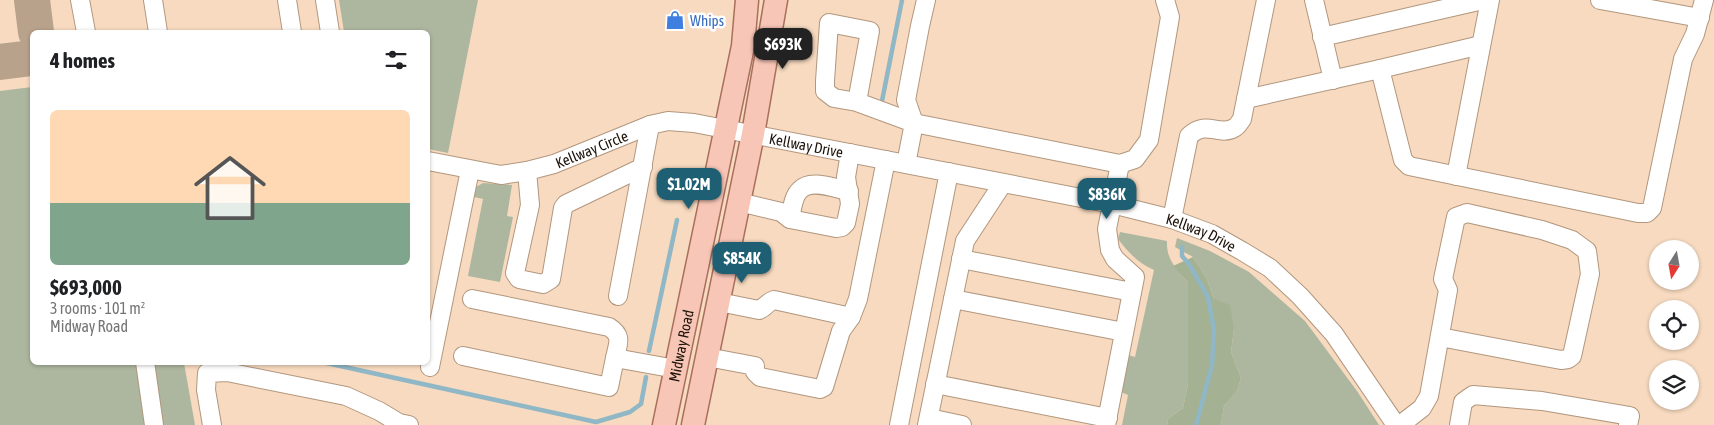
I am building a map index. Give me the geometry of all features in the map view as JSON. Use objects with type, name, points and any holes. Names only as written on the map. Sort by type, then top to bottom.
[{"type":"main road","name":"Midway Road","points":[[662,422],[676,369],[743,46],[747,0]]},
{"type":"main road","name":"Midway Road","points":[[693,425],[753,134],[776,0]]},
{"type":"street","points":[[80,0],[86,30]]},
{"type":"street","points":[[153,0],[158,30]]},
{"type":"street","points":[[287,0],[292,30]]},
{"type":"street","points":[[325,0],[330,30]]},
{"type":"street","points":[[906,164],[914,123],[906,100],[926,0]]},
{"type":"street","points":[[857,102],[914,123],[1120,164],[1135,159],[1149,140],[1170,17],[1165,0]]},
{"type":"street","points":[[1172,219],[1189,136],[1196,129],[1207,128],[1223,131],[1234,128],[1242,119],[1266,0]]},
{"type":"street","points":[[1314,0],[1333,80]]},
{"type":"street","points":[[1322,37],[1483,0]]},
{"type":"street","points":[[1456,176],[1490,0]]},
{"type":"street","points":[[1600,0],[1700,18]]},
{"type":"street","points":[[1380,69],[1403,160],[1409,166],[1629,211],[1647,213],[1652,208],[1683,59],[1695,34],[1704,0]]},
{"type":"street","points":[[1246,100],[1481,44]]},
{"type":"street","name":"Kellway Circle","points":[[430,161],[501,174],[527,171],[554,164],[650,125],[668,121],[694,123],[753,134]]},
{"type":"street","points":[[618,296],[650,125]]},
{"type":"street","name":"Kellway Drive","points":[[753,134],[1112,204],[1172,219],[1212,234],[1270,268],[1300,296],[1334,334],[1398,425]]},
{"type":"street","points":[[739,202],[781,212],[790,219],[842,228],[846,223],[850,204],[846,177],[850,153]]},
{"type":"street","points":[[707,357],[756,367],[755,372],[760,377],[820,389],[825,384],[841,331],[851,317],[858,299],[886,160]]},
{"type":"street","points":[[935,384],[1107,422],[1135,277],[1115,259],[1110,250],[1107,229],[1120,164]]},
{"type":"street","points":[[527,171],[530,205],[515,273],[519,279],[543,284],[550,279],[562,208],[566,204],[643,167]]},
{"type":"street","points":[[430,367],[470,170]]},
{"type":"street","points":[[899,425],[949,172]]},
{"type":"street","points":[[962,425],[928,422],[965,241],[1004,183]]},
{"type":"street","points":[[790,219],[795,198],[805,186],[813,184],[849,191]]},
{"type":"street","points":[[1398,425],[1422,408],[1429,396],[1448,290],[1443,279],[1456,217],[1467,212],[1542,230],[1572,240],[1587,251],[1590,274],[1572,356],[1568,359],[1561,360],[1440,337]]},
{"type":"street","points":[[961,259],[1132,292]]},
{"type":"street","points":[[463,356],[609,387],[619,338],[617,332],[609,327],[472,298]]},
{"type":"street","points":[[953,299],[1124,332]]},
{"type":"street","points":[[719,302],[759,310],[768,302],[774,300],[851,317]]},
{"type":"street","points":[[615,358],[676,369]]},
{"type":"street","points":[[145,365],[154,425]]},
{"type":"street","points":[[212,425],[206,390],[208,373],[227,372],[346,396],[379,410],[399,423],[409,425]]},
{"type":"street","points":[[1459,425],[1464,402],[1473,395],[1542,401],[1630,416],[1628,425]]},
{"type":"green space","points":[[339,0],[478,0],[448,153],[430,149],[430,30],[344,30]]},
{"type":"green space","points":[[30,87],[30,365],[139,365],[149,425],[0,425],[0,91]]},
{"type":"green space","points":[[483,183],[512,185],[507,216],[513,217],[500,282],[468,276],[483,199],[472,195],[474,188]]},
{"type":"green space","points":[[1120,232],[1167,241],[1170,258],[1188,282],[1188,384],[1183,408],[1168,419],[1167,425],[1122,425],[1128,395],[1121,392],[1128,355],[1135,357],[1154,270],[1134,257],[1118,239]]},
{"type":"green space","points":[[1177,238],[1210,251],[1249,272],[1305,321],[1357,391],[1379,425],[1221,425],[1224,406],[1237,391],[1241,378],[1231,352],[1234,329],[1214,299],[1207,279],[1193,257],[1175,247]]},
{"type":"green space","points":[[1193,257],[1207,279],[1214,299],[1230,305],[1234,329],[1231,352],[1241,378],[1237,391],[1224,406],[1221,425],[1167,425],[1168,419],[1183,408],[1188,384],[1188,282],[1173,266]]},
{"type":"green space","points":[[151,365],[184,365],[195,425],[160,425]]},
{"type":"waterway","points":[[882,101],[902,0]]},
{"type":"waterway","points":[[649,351],[677,220]]},
{"type":"waterway","points":[[1182,247],[1182,256],[1189,264],[1208,297],[1214,330],[1212,365],[1196,425]]},
{"type":"waterway","points":[[336,365],[596,422],[630,412],[641,404],[646,377]]},
{"type":"taxiway","points":[[32,0],[36,30]]},
{"type":"taxiway","points":[[0,62],[30,58]]},
{"type":"place","name":"Whips","points":[[675,20]]}]
